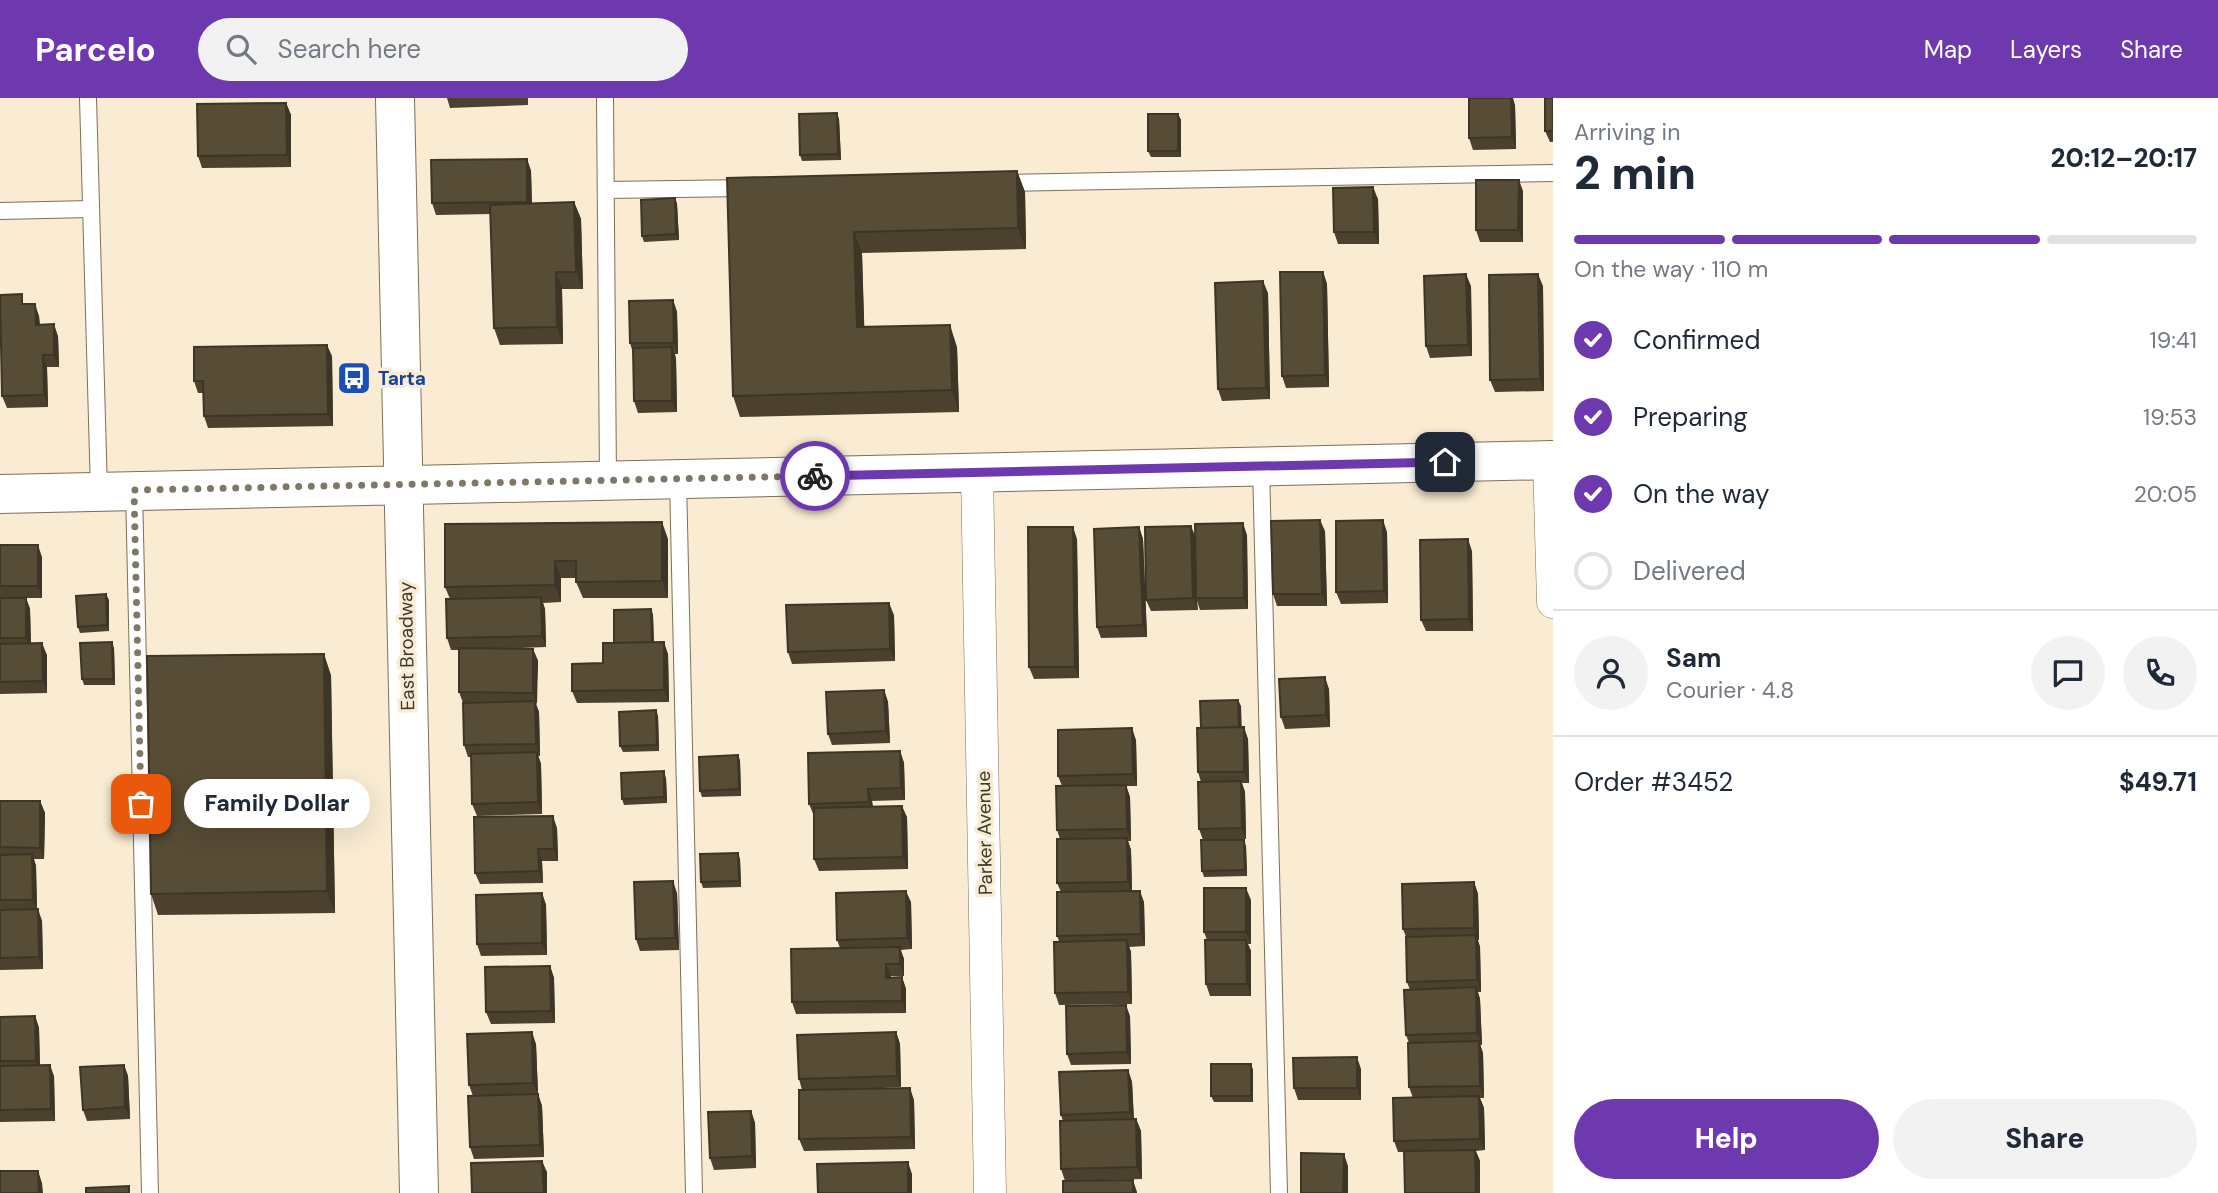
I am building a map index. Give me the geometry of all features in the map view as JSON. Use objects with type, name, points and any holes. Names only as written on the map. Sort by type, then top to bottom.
[{"type":"street","name":"East Broadway","points":[[394,98],[419,1193]]},
{"type":"street","points":[[0,494],[1551,460],[1553,602]]},
{"type":"street","name":"Parker Avenue","points":[[977,472],[990,1193]]},
{"type":"lane","points":[[88,98],[91,209],[116,491],[150,1193]]},
{"type":"lane","points":[[605,98],[608,481]]},
{"type":"lane","points":[[982,183],[1553,173]]},
{"type":"lane","points":[[606,190],[759,187]]},
{"type":"lane","points":[[0,211],[91,209]]},
{"type":"lane","points":[[1261,466],[1279,1193]]},
{"type":"lane","points":[[678,479],[694,1193]]},
{"type":"building","points":[[1469,98],[1511,98],[1512,137],[1469,138]]},
{"type":"building","points":[[1545,98],[1553,98],[1553,131],[1545,131]]},
{"type":"building","points":[[286,103],[287,155],[198,156],[197,104]]},
{"type":"building","points":[[837,113],[838,154],[800,155],[799,114]]},
{"type":"building","points":[[1148,114],[1178,114],[1178,151],[1148,151]]},
{"type":"building","points":[[527,159],[527,202],[432,203],[431,160]]},
{"type":"building","points":[[1017,171],[1018,228],[854,232],[857,327],[950,325],[952,390],[733,396],[727,178]]},
{"type":"building","points":[[1476,180],[1519,180],[1518,230],[1476,230]]},
{"type":"building","points":[[1373,187],[1374,232],[1334,232],[1333,188]]},
{"type":"building","points":[[675,198],[676,234],[642,236],[641,200]]},
{"type":"building","points":[[574,202],[576,272],[556,272],[557,327],[494,328],[490,205]]},
{"type":"building","points":[[1280,272],[1323,272],[1325,375],[1282,376]]},
{"type":"building","points":[[1466,274],[1468,345],[1426,346],[1424,276]]},
{"type":"building","points":[[1538,274],[1540,379],[1490,380],[1489,275]]},
{"type":"building","points":[[1263,281],[1266,388],[1218,389],[1215,283]]},
{"type":"building","points":[[22,294],[22,304],[35,304],[36,325],[54,324],[54,355],[43,355],[44,395],[2,396],[0,295]]},
{"type":"building","points":[[673,300],[674,343],[630,343],[629,301]]},
{"type":"building","points":[[327,345],[328,414],[204,416],[203,381],[194,381],[194,347]]},
{"type":"building","points":[[672,347],[672,401],[634,401],[633,348]]},
{"type":"building","points":[[1320,520],[1322,594],[1273,594],[1271,521]]},
{"type":"building","points":[[1383,520],[1384,591],[1336,592],[1336,521]]},
{"type":"building","points":[[662,522],[662,581],[576,582],[576,561],[555,561],[555,585],[445,587],[445,524]]},
{"type":"building","points":[[1243,523],[1244,598],[1196,598],[1195,524]]},
{"type":"building","points":[[1191,526],[1193,598],[1146,600],[1145,527]]},
{"type":"building","points":[[1028,527],[1073,527],[1075,667],[1029,667]]},
{"type":"building","points":[[1139,527],[1143,625],[1097,627],[1094,529]]},
{"type":"building","points":[[1468,539],[1469,619],[1421,620],[1420,540]]},
{"type":"building","points":[[0,545],[38,545],[38,586],[0,586]]},
{"type":"building","points":[[106,594],[107,625],[78,627],[76,596]]},
{"type":"building","points":[[541,597],[542,636],[447,638],[446,599]]},
{"type":"building","points":[[0,598],[26,598],[26,638],[0,638]]},
{"type":"building","points":[[889,603],[890,649],[788,652],[786,605]]},
{"type":"building","points":[[651,609],[652,642],[614,643],[614,610]]},
{"type":"building","points":[[112,642],[113,679],[82,679],[80,643]]},
{"type":"building","points":[[664,642],[664,690],[572,691],[572,664],[603,663],[603,643]]},
{"type":"building","points":[[42,643],[43,681],[0,682],[0,644]]},
{"type":"building","points":[[459,648],[533,649],[533,693],[459,692]]},
{"type":"building","points":[[324,654],[327,891],[151,894],[147,656]]},
{"type":"building","points":[[1325,677],[1326,715],[1281,717],[1279,679]]},
{"type":"building","points":[[884,690],[886,731],[828,734],[826,692]]},
{"type":"building","points":[[1238,700],[1239,727],[1201,728],[1200,701]]},
{"type":"building","points":[[535,701],[536,744],[464,745],[463,703]]},
{"type":"building","points":[[656,710],[657,745],[620,746],[619,712]]},
{"type":"building","points":[[1244,727],[1244,772],[1198,772],[1197,728]]},
{"type":"building","points":[[1132,728],[1133,774],[1058,776],[1058,730]]},
{"type":"building","points":[[900,751],[901,788],[868,789],[869,802],[809,804],[808,753]]},
{"type":"building","points":[[537,752],[538,802],[472,804],[471,754]]},
{"type":"building","points":[[738,755],[739,789],[700,791],[699,757]]},
{"type":"building","points":[[664,771],[664,797],[622,799],[621,773]]},
{"type":"building","points":[[1241,781],[1242,828],[1199,829],[1198,782]]},
{"type":"building","points":[[1126,785],[1127,829],[1057,830],[1056,786]]},
{"type":"building","points":[[0,801],[40,801],[40,848],[0,847]]},
{"type":"building","points":[[902,806],[903,857],[814,859],[814,808]]},
{"type":"building","points":[[553,816],[554,849],[538,849],[539,871],[475,873],[474,817]]},
{"type":"building","points":[[1127,838],[1128,882],[1057,883],[1057,839]]},
{"type":"building","points":[[1201,840],[1244,840],[1245,870],[1202,871]]},
{"type":"building","points":[[738,853],[739,881],[701,882],[700,854]]},
{"type":"building","points":[[32,854],[33,900],[0,900],[0,855]]},
{"type":"building","points":[[673,881],[675,938],[636,939],[634,882]]},
{"type":"building","points":[[1474,882],[1474,928],[1403,929],[1402,884]]},
{"type":"building","points":[[1204,888],[1246,888],[1246,932],[1204,932]]},
{"type":"building","points":[[906,891],[907,938],[837,940],[836,893]]},
{"type":"building","points":[[1140,891],[1141,934],[1057,936],[1057,892]]},
{"type":"building","points":[[542,893],[542,943],[477,944],[476,895]]},
{"type":"building","points":[[38,909],[39,957],[0,958],[0,910]]},
{"type":"building","points":[[1476,935],[1477,980],[1407,982],[1406,937]]},
{"type":"building","points":[[1127,940],[1128,992],[1055,993],[1054,942]]},
{"type":"building","points":[[1205,940],[1246,940],[1247,984],[1206,984]]},
{"type":"building","points":[[900,947],[900,964],[886,964],[886,978],[902,977],[902,1001],[792,1002],[791,949]]},
{"type":"building","points":[[550,966],[551,1011],[486,1012],[485,967]]},
{"type":"building","points":[[1476,987],[1477,1033],[1406,1035],[1404,990]]},
{"type":"building","points":[[1126,1005],[1127,1052],[1067,1054],[1066,1006]]},
{"type":"building","points":[[35,1016],[36,1061],[0,1061],[0,1017]]},
{"type":"building","points":[[532,1032],[533,1083],[469,1085],[467,1034]]},
{"type":"building","points":[[896,1032],[897,1076],[799,1079],[797,1035]]},
{"type":"building","points":[[1479,1041],[1480,1086],[1409,1087],[1408,1043]]},
{"type":"building","points":[[1357,1057],[1357,1088],[1294,1088],[1293,1058]]},
{"type":"building","points":[[1211,1064],[1251,1064],[1251,1096],[1211,1096]]},
{"type":"building","points":[[50,1065],[51,1109],[0,1110],[0,1066]]},
{"type":"building","points":[[124,1065],[125,1107],[83,1110],[80,1067]]},
{"type":"building","points":[[1128,1070],[1130,1112],[1061,1115],[1059,1072]]},
{"type":"building","points":[[910,1088],[911,1137],[799,1139],[799,1090]]},
{"type":"building","points":[[538,1094],[540,1145],[470,1147],[468,1096]]},
{"type":"building","points":[[1479,1096],[1480,1139],[1394,1141],[1393,1098]]},
{"type":"building","points":[[751,1111],[752,1156],[710,1158],[708,1112]]},
{"type":"building","points":[[1136,1119],[1137,1167],[1061,1169],[1060,1121]]},
{"type":"building","points":[[1475,1150],[1476,1193],[1405,1193],[1404,1151]]},
{"type":"building","points":[[1301,1153],[1344,1154],[1343,1193],[1301,1193]]},
{"type":"building","points":[[542,1161],[544,1193],[472,1193],[471,1163]]},
{"type":"building","points":[[908,1162],[908,1193],[818,1193],[817,1164]]},
{"type":"building","points":[[0,1171],[38,1171],[39,1193],[0,1193]]},
{"type":"building","points":[[1133,1180],[1133,1193],[1063,1193],[1063,1181]]},
{"type":"building","points":[[129,1186],[129,1193],[86,1193],[86,1188]]},
{"type":"way so far","points":[[141,804],[134,490],[815,476]]},
{"type":"place","name":"Tarta","points":[[354,378]]},
{"type":"place","name":"Family Dollar","points":[[141,804]]},
{"type":"route","points":[[815,476],[1445,462]]}]
